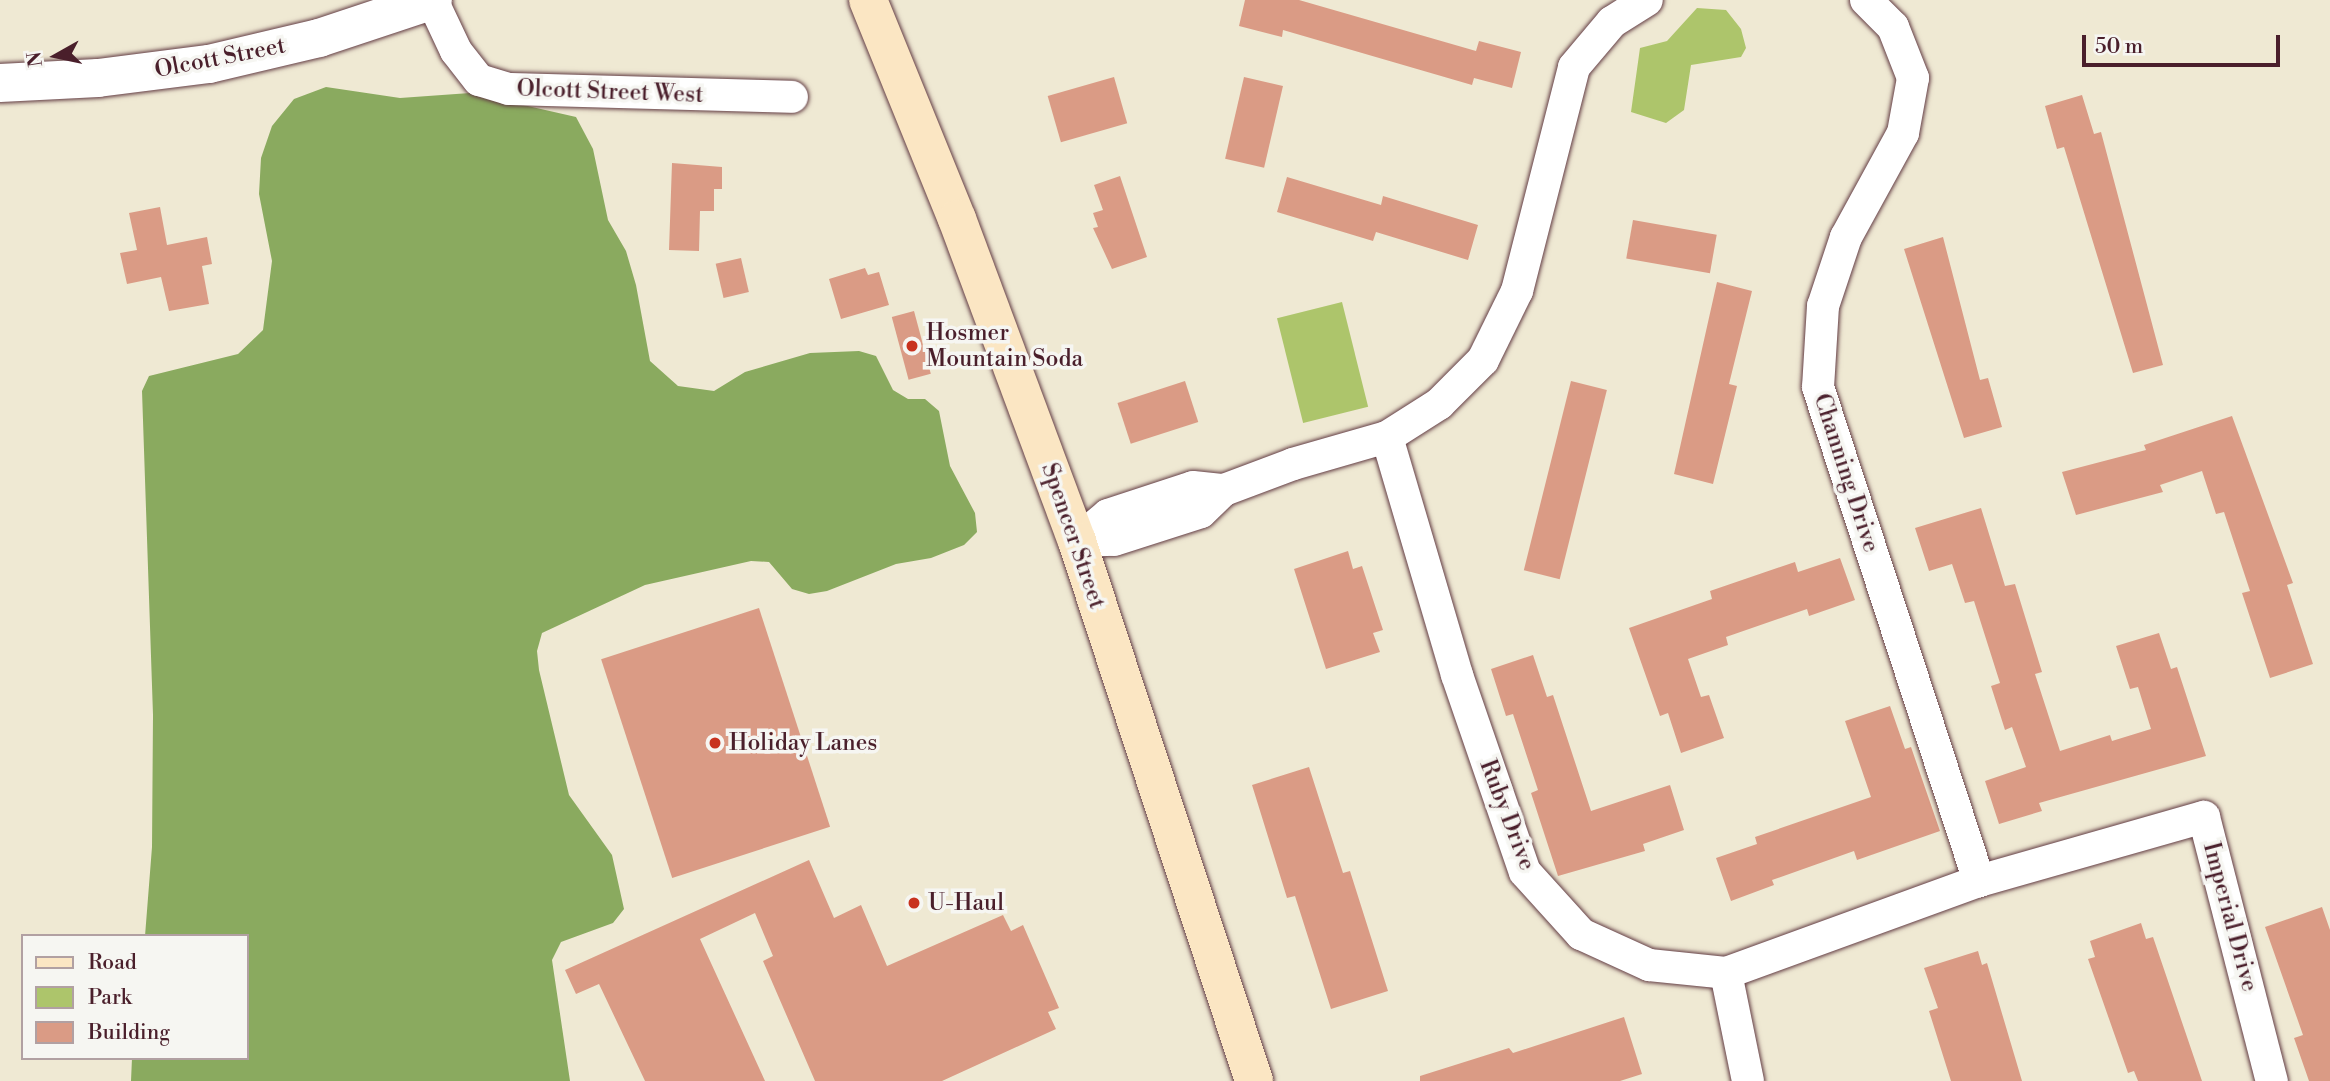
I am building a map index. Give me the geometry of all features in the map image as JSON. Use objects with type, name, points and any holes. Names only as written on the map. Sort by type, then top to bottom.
[{"type":"main road","name":"Spencer Street","points":[[868,0],[960,226],[1077,541],[1254,1081]]},
{"type":"street","name":"Olcott Street","points":[[0,83],[98,78],[209,64],[319,38],[433,0]]},
{"type":"street","name":"Olcott Street West","points":[[433,0],[456,51],[478,80],[509,89],[792,97]]},
{"type":"street","points":[[1077,541],[1114,540],[1201,512],[1224,490],[1293,464],[1387,437],[1439,404],[1483,360],[1517,291],[1574,67],[1612,22],[1647,0]]},
{"type":"street","name":"Channing Drive","points":[[1866,0],[1893,27],[1913,78],[1903,133],[1846,237],[1823,306],[1818,387],[1979,881]]},
{"type":"street","name":"Ruby Drive","points":[[1387,437],[1457,675],[1525,872],[1581,934],[1649,965],[1726,973],[1979,881]]},
{"type":"street","name":"Imperial Drive","points":[[1979,881],[2204,817],[2272,1081]]},
{"type":"street","points":[[1726,973],[1748,1081]]},
{"type":"green space","points":[[1697,8],[1726,10],[1741,29],[1746,48],[1741,57],[1691,65],[1684,110],[1666,123],[1631,112],[1640,48],[1667,41]]},
{"type":"green space","points":[[326,87],[400,98],[470,93],[576,117],[593,149],[608,220],[626,251],[636,285],[650,361],[678,386],[714,391],[745,372],[810,353],[859,351],[876,356],[893,390],[908,399],[925,399],[939,411],[950,466],[975,513],[977,532],[964,545],[931,558],[896,564],[827,591],[809,594],[792,589],[769,562],[751,561],[645,585],[542,633],[537,651],[539,670],[569,795],[612,855],[624,909],[613,923],[561,942],[552,960],[570,1081],[131,1081],[132,1060],[248,1060],[248,934],[145,934],[152,847],[153,715],[142,391],[149,376],[238,354],[263,330],[272,261],[259,194],[261,158],[272,126],[294,99]]},
{"type":"green space","points":[[1342,302],[1368,407],[1303,423],[1277,318]]},
{"type":"building","points":[[1245,0],[1299,0],[1476,51],[1479,41],[1521,52],[1512,88],[1474,78],[1472,85],[1283,30],[1282,37],[1239,26]]},
{"type":"building","points":[[1114,77],[1127,123],[1061,142],[1048,96]]},
{"type":"building","points":[[1244,77],[1283,86],[1264,168],[1225,159]]},
{"type":"building","points":[[2082,95],[2094,134],[2101,132],[2163,365],[2133,373],[2064,147],[2057,149],[2045,106]]},
{"type":"building","points":[[672,163],[722,167],[722,189],[714,189],[714,211],[700,211],[699,251],[669,250]]},
{"type":"building","points":[[1120,176],[1147,257],[1112,269],[1093,228],[1098,227],[1093,213],[1103,210],[1094,185]]},
{"type":"building","points":[[1287,177],[1381,205],[1383,196],[1478,225],[1468,260],[1376,232],[1373,241],[1277,212]]},
{"type":"building","points":[[160,207],[167,245],[207,237],[212,264],[202,266],[209,304],[169,311],[161,277],[127,284],[120,253],[137,250],[129,213]]},
{"type":"building","points":[[1633,220],[1717,235],[1710,273],[1626,258]]},
{"type":"building","points":[[1943,237],[1980,380],[1988,378],[2002,427],[1964,438],[1904,249]]},
{"type":"building","points":[[741,258],[749,292],[724,298],[716,264]]},
{"type":"building","points":[[865,268],[868,275],[879,272],[889,305],[841,319],[829,279]]},
{"type":"building","points":[[1717,282],[1752,291],[1729,384],[1737,386],[1713,484],[1674,474]]},
{"type":"building","name":"Hosmer Mountain Soda","points":[[914,311],[931,374],[909,380],[892,317]]},
{"type":"building","points":[[1185,381],[1198,422],[1131,444],[1117,403]]},
{"type":"building","points":[[1571,381],[1607,390],[1560,579],[1524,570]]},
{"type":"building","points":[[2232,416],[2293,583],[2287,585],[2313,664],[2270,678],[2242,593],[2250,591],[2224,512],[2216,514],[2202,471],[2160,485],[2163,492],[2076,515],[2062,472],[2146,450],[2144,445]]},
{"type":"building","points":[[1981,508],[2005,586],[2015,584],[2042,672],[2035,674],[2060,751],[2110,735],[2112,741],[2151,729],[2138,687],[2130,689],[2116,646],[2159,633],[2171,669],[2177,667],[2206,756],[2039,803],[2042,811],[1999,824],[1985,781],[2026,767],[2012,727],[2005,730],[1991,686],[2000,683],[1974,601],[1965,603],[1952,564],[1929,571],[1915,528]]},
{"type":"building","points":[[1348,551],[1353,569],[1362,566],[1383,630],[1373,633],[1380,652],[1326,669],[1294,569]]},
{"type":"building","points":[[1840,558],[1855,600],[1809,616],[1807,609],[1726,637],[1728,645],[1688,659],[1701,697],[1709,695],[1724,738],[1681,753],[1668,713],[1660,716],[1629,628],[1712,599],[1710,591],[1795,562],[1798,572]]},
{"type":"building","name":"Holiday Lanes","points":[[759,608],[830,827],[672,878],[601,659]]},
{"type":"building","points":[[1533,655],[1547,697],[1553,695],[1591,811],[1670,785],[1684,830],[1643,844],[1645,851],[1558,876],[1531,793],[1538,790],[1513,714],[1506,716],[1491,669]]},
{"type":"building","points":[[1890,706],[1905,749],[1911,747],[1940,831],[1857,860],[1854,851],[1772,880],[1774,885],[1731,901],[1716,858],[1757,844],[1755,837],[1871,797],[1845,721]]},
{"type":"building","points":[[1309,767],[1343,873],[1350,871],[1388,991],[1331,1009],[1295,896],[1287,898],[1252,785]]},
{"type":"building","points":[[809,860],[834,918],[861,905],[887,966],[1003,915],[1011,931],[1023,925],[1059,1008],[1048,1012],[1056,1029],[942,1081],[815,1081],[763,961],[773,956],[755,913],[700,939],[765,1081],[645,1081],[599,984],[576,994],[565,970]]},
{"type":"building","points":[[2322,907],[2330,930],[2330,1081],[2309,1081],[2294,1038],[2303,1035],[2265,927]]},
{"type":"building","points":[[2141,923],[2146,939],[2153,937],[2202,1081],[2138,1081],[2134,1071],[2128,1073],[2088,959],[2095,957],[2090,941]]},
{"type":"building","points":[[1978,951],[1982,965],[1987,963],[2022,1081],[1951,1081],[1929,1011],[1938,1008],[1924,968]]},
{"type":"building","points":[[1624,1017],[1642,1074],[1620,1081],[1420,1081],[1420,1076],[1509,1048],[1513,1053]]},
{"type":"place","name":"Hosmer Mountain Soda","points":[[912,346]]},
{"type":"place","name":"Holiday Lanes","points":[[715,743]]},
{"type":"place","name":"U-Haul","points":[[914,903]]}]
